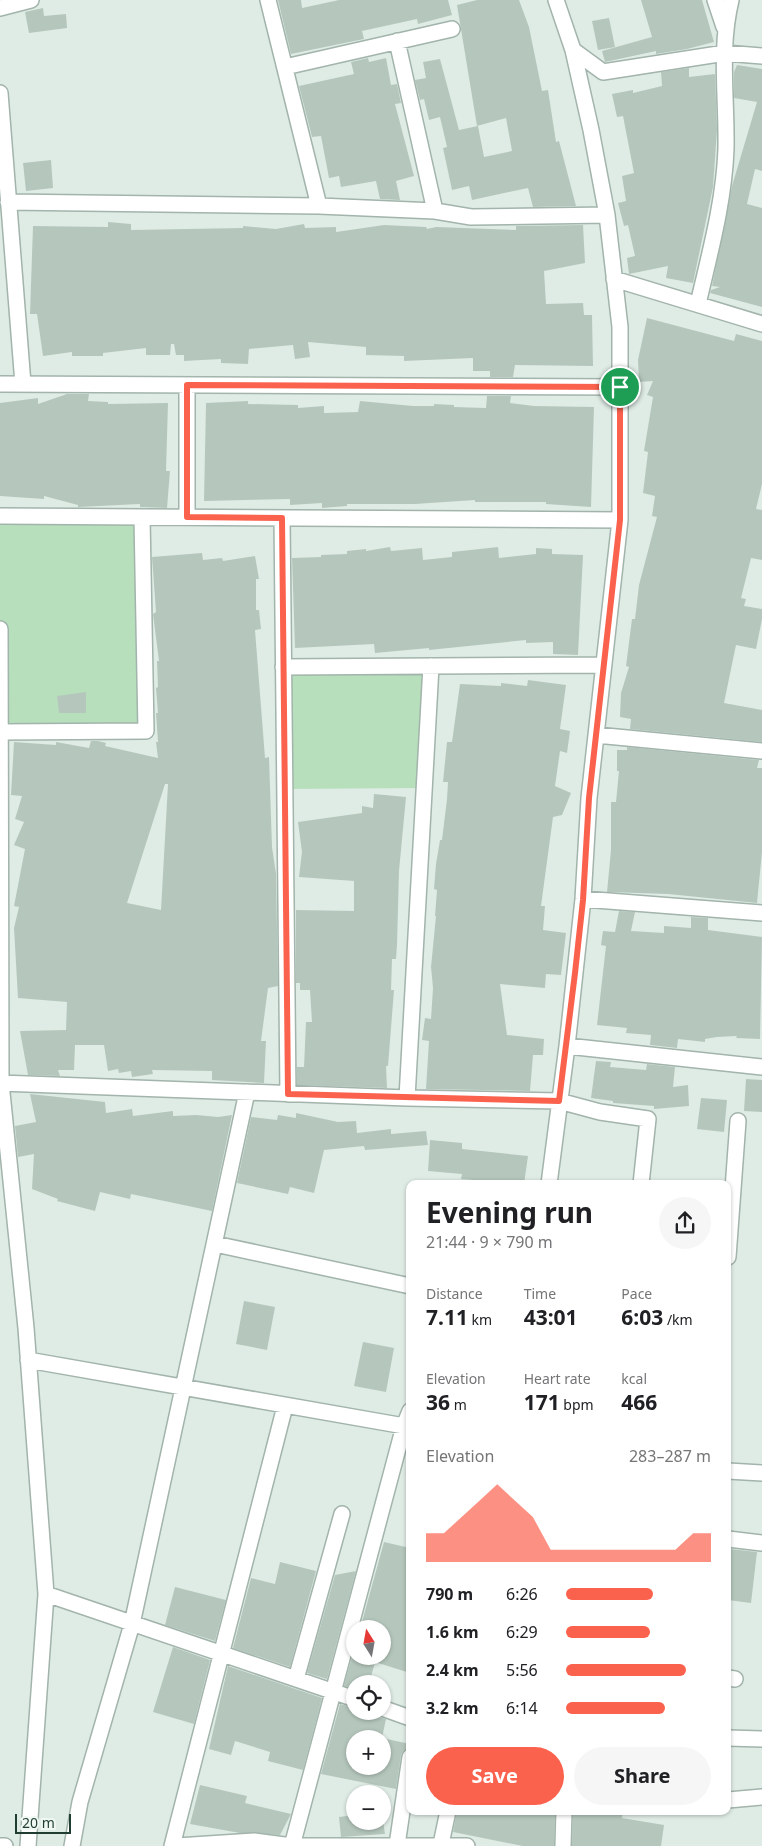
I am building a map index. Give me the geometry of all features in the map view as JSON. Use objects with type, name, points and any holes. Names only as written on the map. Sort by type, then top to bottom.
[{"type":"street","points":[[0,8],[31,0]]},
{"type":"street","points":[[268,0],[319,206]]},
{"type":"street","points":[[549,1180],[583,900],[589,798],[620,520],[620,328],[607,215],[573,50],[556,0]]},
{"type":"street","points":[[698,304],[723,194],[726,148],[724,28],[715,0]]},
{"type":"street","points":[[724,28],[731,0]]},
{"type":"street","points":[[285,66],[452,29]]},
{"type":"street","points":[[397,41],[435,212]]},
{"type":"street","points":[[573,50],[603,72],[725,53],[762,56]]},
{"type":"street","points":[[0,93],[23,384]]},
{"type":"street","points":[[8,202],[319,206],[435,212],[471,216],[607,215]]},
{"type":"street","points":[[614,280],[762,324]]},
{"type":"street","points":[[0,384],[620,387]]},
{"type":"street","points":[[187,385],[187,517]]},
{"type":"street","points":[[0,516],[620,520]]},
{"type":"street","points":[[0,732],[146,731],[142,517]]},
{"type":"street","points":[[282,518],[288,1094]]},
{"type":"street","points":[[0,629],[0,1083],[28,1360],[46,1594],[28,1846]]},
{"type":"street","points":[[283,667],[604,665]]},
{"type":"street","points":[[407,1098],[431,666]]},
{"type":"street","points":[[596,735],[762,751]]},
{"type":"street","points":[[583,900],[762,913]]},
{"type":"street","points":[[567,1046],[762,1067]]},
{"type":"street","points":[[0,1083],[407,1098],[559,1101],[600,1112],[648,1119],[641,1180]]},
{"type":"street","points":[[72,1846],[80,1802],[132,1624],[248,1092]]},
{"type":"street","points":[[731,1216],[738,1121]]},
{"type":"street","points":[[214,1244],[406,1285]]},
{"type":"street","points":[[28,1360],[406,1427]]},
{"type":"street","points":[[172,1846],[285,1406]]},
{"type":"street","points":[[292,1846],[406,1431]]},
{"type":"street","points":[[731,1471],[762,1473]]},
{"type":"street","points":[[296,1679],[342,1514]]},
{"type":"street","points":[[731,1539],[762,1543]]},
{"type":"street","points":[[46,1594],[346,1696]]},
{"type":"street","points":[[391,1711],[406,1717]]},
{"type":"street","points":[[731,1738],[762,1739]]},
{"type":"street","points":[[397,1845],[406,1784]]},
{"type":"street","points":[[731,1800],[762,1797]]},
{"type":"street","points":[[442,1844],[447,1815]]},
{"type":"street","points":[[563,1846],[564,1815]]},
{"type":"street","points":[[177,1846],[253,1843],[292,1846],[442,1844],[467,1846]]},
{"type":"street","points":[[0,1846],[5,1846]]},
{"type":"green space","points":[[0,516],[142,517],[146,731],[0,732]]},
{"type":"green space","points":[[431,666],[424,788],[285,789],[283,667]]},
{"type":"building","points":[[278,0],[301,0],[302,8],[339,0],[448,0],[452,15],[418,24],[417,19],[362,31],[364,39],[291,54]]},
{"type":"building","points":[[477,0],[519,0],[529,27],[542,91],[548,90],[556,142],[559,141],[576,206],[533,207],[528,188],[472,200],[469,186],[452,190],[443,148],[447,147],[440,117],[429,120],[424,99],[420,100],[415,80],[426,78],[423,62],[440,59],[459,130],[478,126],[484,157],[512,151],[506,118],[477,126],[457,5]]},
{"type":"building","points":[[641,0],[702,0],[714,42],[687,49],[656,54],[656,51],[605,62],[602,51],[652,37]]},
{"type":"building","points":[[43,8],[44,16],[66,14],[67,28],[29,33],[25,12]]},
{"type":"building","points":[[609,18],[615,47],[598,50],[592,21]]},
{"type":"building","points":[[368,58],[369,62],[386,58],[391,85],[397,84],[401,103],[395,104],[414,176],[396,181],[400,200],[380,199],[376,181],[341,187],[339,176],[329,178],[321,136],[312,137],[299,86],[354,74],[351,62]]},
{"type":"building","points":[[737,65],[762,69],[762,171],[755,169],[747,204],[762,208],[762,307],[710,293],[711,290],[720,287],[712,286],[732,186],[757,102],[734,98],[734,72]]},
{"type":"building","points":[[689,68],[689,77],[715,74],[717,130],[713,187],[693,283],[666,278],[668,266],[629,274],[627,258],[635,256],[628,225],[624,226],[618,203],[626,201],[622,176],[634,173],[623,116],[617,117],[612,94],[633,90],[633,93],[662,86],[661,72]]},
{"type":"building","points":[[51,160],[53,188],[26,191],[23,163]]},
{"type":"building","points":[[108,222],[131,224],[131,230],[243,228],[243,226],[276,229],[304,224],[305,228],[336,227],[336,232],[384,225],[426,227],[427,229],[436,227],[516,230],[516,226],[583,225],[585,263],[544,271],[546,304],[583,303],[584,315],[592,315],[593,366],[515,365],[513,377],[490,377],[490,371],[473,371],[473,358],[404,361],[404,356],[366,355],[366,347],[308,342],[310,357],[295,359],[293,345],[249,349],[248,364],[221,363],[221,359],[184,361],[184,355],[176,355],[174,344],[171,344],[170,355],[146,355],[146,348],[103,353],[103,356],[72,356],[72,352],[43,356],[37,314],[30,314],[33,226],[108,227]]},
{"type":"building","points":[[647,318],[734,341],[736,334],[762,341],[762,484],[756,509],[762,510],[762,560],[751,558],[741,598],[746,599],[744,606],[762,609],[762,619],[756,649],[736,645],[724,703],[762,710],[762,742],[630,729],[631,719],[620,717],[621,693],[629,667],[626,666],[632,619],[635,619],[639,585],[657,517],[652,516],[655,496],[643,493],[648,452],[644,451],[653,397],[647,395],[653,381],[639,382],[638,360]]},
{"type":"building","points":[[67,394],[89,394],[88,401],[108,402],[108,404],[168,403],[166,471],[170,471],[167,508],[140,507],[140,504],[78,507],[78,505],[44,496],[44,499],[0,496],[0,403],[38,398],[38,404]]},
{"type":"building","points":[[487,396],[511,396],[510,403],[534,406],[594,407],[591,507],[546,504],[546,502],[475,502],[475,500],[415,504],[347,504],[347,506],[322,508],[322,503],[290,505],[290,499],[204,501],[206,403],[248,401],[248,404],[298,405],[298,408],[324,406],[324,413],[358,412],[360,401],[413,406],[434,406],[434,404],[486,408]]},
{"type":"building","points":[[390,547],[391,551],[422,548],[423,560],[452,557],[452,552],[498,547],[499,558],[536,554],[536,548],[552,549],[552,554],[583,555],[578,655],[553,654],[553,642],[526,643],[526,640],[429,650],[429,648],[375,653],[374,644],[295,648],[292,558],[321,557],[321,555],[347,554],[347,551],[366,549],[366,551]]},
{"type":"building","points":[[202,553],[203,560],[222,558],[223,561],[255,556],[259,579],[256,579],[256,610],[259,610],[261,629],[255,630],[265,758],[269,757],[272,847],[276,874],[278,986],[268,988],[261,1041],[266,1041],[264,1083],[212,1080],[212,1071],[152,1070],[153,1074],[132,1077],[131,1071],[119,1073],[118,1069],[108,1071],[104,1045],[75,1045],[74,1070],[58,1070],[60,1076],[28,1075],[20,1031],[66,1030],[67,1002],[18,998],[14,928],[19,907],[14,906],[25,849],[14,845],[24,822],[15,819],[22,796],[11,795],[14,742],[56,745],[56,742],[89,748],[91,741],[98,741],[106,743],[105,746],[158,758],[156,742],[158,742],[156,713],[158,713],[156,688],[158,687],[157,661],[159,661],[153,614],[156,612],[152,557]],"holes":[[[165,784],[168,784],[161,910],[127,903]]]},
{"type":"building","points":[[528,680],[566,685],[560,729],[570,731],[567,753],[560,751],[555,786],[571,793],[562,815],[553,817],[541,906],[545,906],[543,930],[566,933],[561,975],[546,974],[545,988],[500,984],[507,1035],[544,1039],[543,1055],[533,1055],[530,1091],[426,1089],[429,1041],[422,1040],[425,1018],[431,1019],[433,988],[431,967],[437,890],[434,889],[436,864],[440,840],[442,840],[447,799],[448,782],[443,782],[447,742],[452,742],[460,684],[501,686],[501,683],[527,686]]},
{"type":"building","points":[[86,692],[86,713],[59,713],[57,696]]},
{"type":"building","points":[[627,747],[759,760],[757,768],[762,768],[762,852],[757,903],[668,894],[607,892],[611,850],[611,802],[616,802],[619,771],[617,771],[617,750],[627,750]]},
{"type":"building","points":[[374,794],[406,797],[399,871],[396,959],[392,959],[391,990],[394,990],[388,1066],[386,1066],[387,1088],[297,1085],[297,1067],[304,1067],[306,1022],[312,1022],[310,990],[300,990],[300,983],[296,983],[296,910],[354,911],[354,881],[299,877],[302,852],[298,822],[362,813],[362,806],[373,808]]},
{"type":"building","points":[[619,911],[635,912],[631,931],[664,933],[664,926],[691,928],[691,917],[708,918],[708,930],[762,937],[760,1039],[736,1038],[737,1036],[717,1037],[705,1039],[705,1042],[678,1039],[677,1048],[650,1045],[651,1035],[626,1033],[627,1028],[597,1025],[606,946],[601,945],[603,931],[615,932]]},
{"type":"building","points":[[596,1061],[611,1062],[610,1067],[646,1070],[647,1064],[675,1067],[673,1087],[688,1085],[689,1106],[654,1109],[654,1106],[613,1103],[613,1101],[591,1098]]},
{"type":"building","points":[[746,1079],[762,1080],[762,1112],[744,1111]]},
{"type":"building","points":[[30,1094],[105,1102],[106,1113],[132,1109],[133,1116],[173,1111],[173,1116],[196,1115],[218,1117],[232,1115],[212,1211],[131,1194],[130,1199],[100,1192],[95,1211],[57,1201],[58,1199],[32,1189],[34,1154],[18,1157],[15,1126],[36,1122]]},
{"type":"building","points":[[701,1098],[727,1100],[724,1132],[697,1129]]},
{"type":"building","points":[[296,1113],[338,1122],[356,1121],[357,1133],[391,1129],[391,1134],[426,1131],[428,1145],[365,1150],[364,1146],[324,1150],[314,1193],[290,1187],[288,1194],[237,1183],[251,1117],[277,1120],[278,1115],[296,1118]]},
{"type":"building","points":[[430,1140],[462,1143],[462,1149],[528,1156],[525,1180],[461,1179],[462,1174],[428,1171]]},
{"type":"building","points":[[244,1301],[275,1307],[267,1350],[236,1344]]},
{"type":"building","points":[[363,1342],[394,1348],[386,1392],[354,1386]]},
{"type":"building","points":[[384,1542],[406,1547],[406,1672],[385,1665],[391,1665],[391,1620],[362,1620]]},
{"type":"building","points":[[731,1549],[757,1552],[751,1603],[731,1600]]},
{"type":"building","points":[[280,1562],[316,1571],[290,1667],[233,1648],[251,1578],[275,1584]]},
{"type":"building","points":[[356,1571],[327,1679],[307,1673],[335,1575]]},
{"type":"building","points":[[175,1587],[226,1600],[215,1641],[165,1625]]},
{"type":"building","points":[[173,1647],[210,1660],[194,1724],[153,1712]]},
{"type":"building","points":[[350,1665],[374,1665],[371,1675],[347,1675]]},
{"type":"building","points":[[228,1666],[322,1698],[303,1770],[268,1761],[270,1752],[235,1741],[231,1755],[209,1749]]},
{"type":"building","points":[[340,1704],[346,1706],[346,1720],[386,1720],[384,1730],[346,1730],[346,1775],[391,1775],[391,1740],[406,1743],[406,1750],[401,1755],[396,1789],[391,1788],[391,1785],[376,1785],[321,1774]]},
{"type":"building","points":[[200,1785],[247,1796],[245,1803],[291,1814],[280,1835],[240,1833],[190,1824]]},
{"type":"building","points":[[456,1815],[555,1815],[554,1846],[523,1846],[453,1832]]},
{"type":"building","points":[[573,1815],[622,1815],[622,1818],[664,1825],[661,1846],[572,1846]]},
{"type":"building","points":[[346,1816],[346,1830],[384,1830],[385,1834],[341,1837],[339,1817]]},
{"type":"route","points":[[187,385],[620,387],[620,520],[589,798],[583,900],[559,1101],[288,1094],[282,518],[187,517],[187,385]]}]
